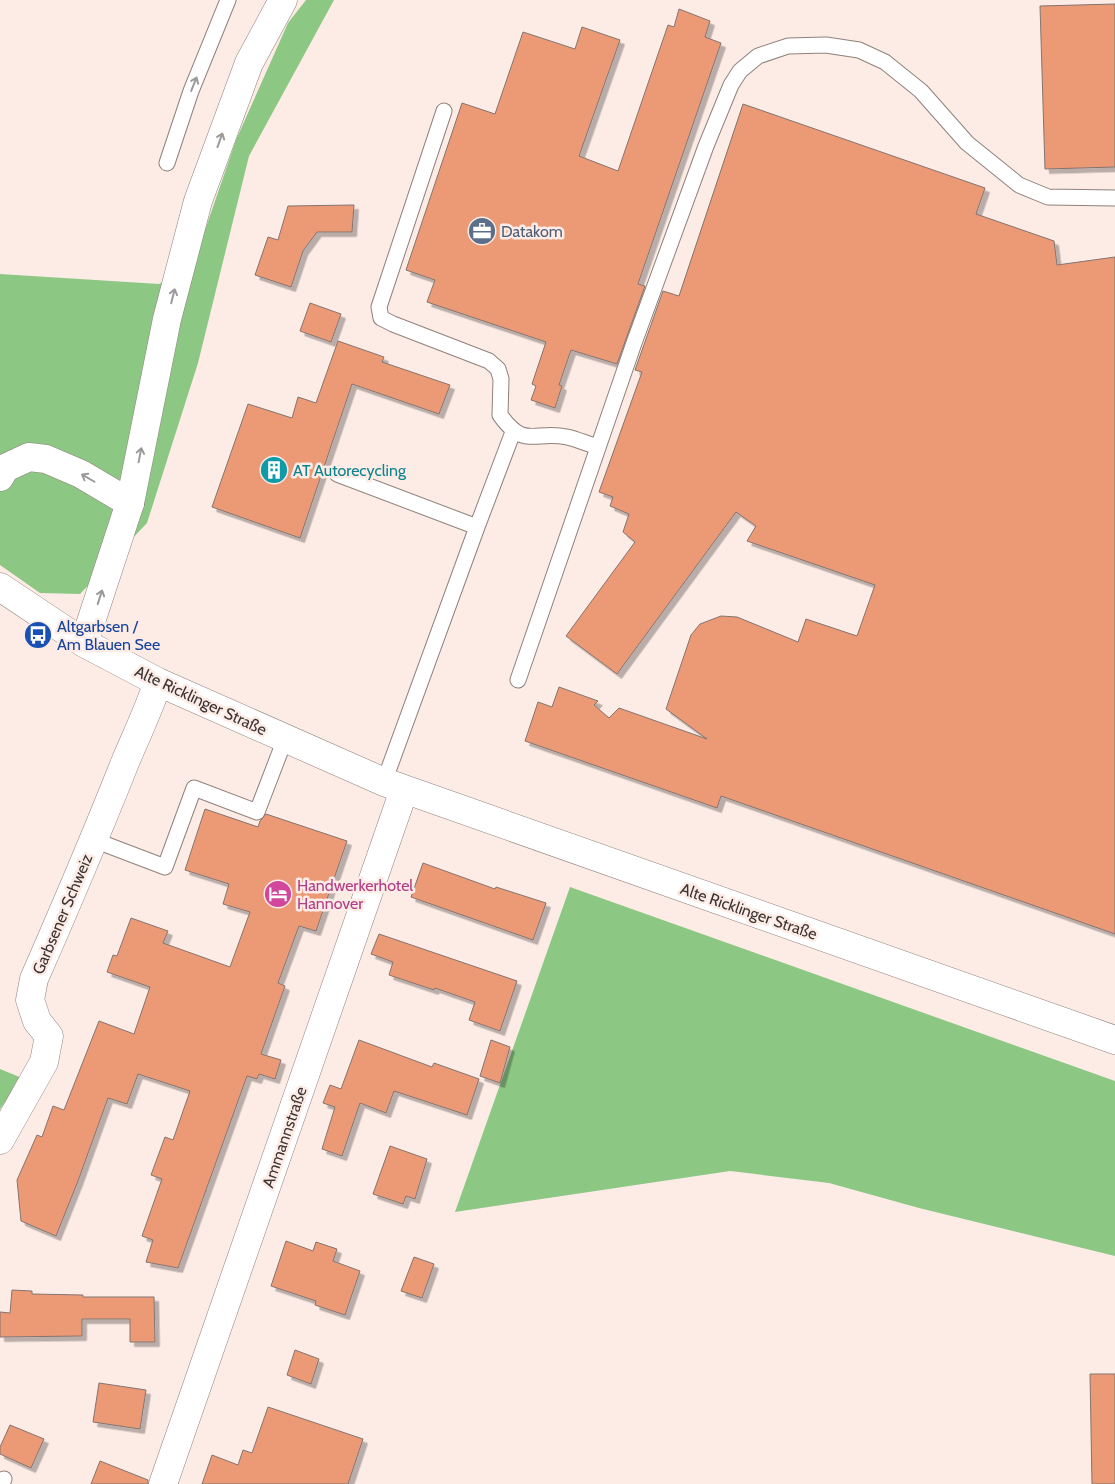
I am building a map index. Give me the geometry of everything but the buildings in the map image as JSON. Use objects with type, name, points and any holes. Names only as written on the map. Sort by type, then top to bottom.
[{"type":"main road","points":[[84,643],[130,503],[167,319],[198,201],[249,63],[283,0]]},
{"type":"main road","points":[[0,477],[5,468],[30,457],[46,459],[82,474],[130,503]]},
{"type":"main road","name":"Alte Ricklinger Straße","points":[[0,587],[84,643],[158,682],[394,786],[1115,1040]]},
{"type":"main road","name":"Garbsener Schweiz","points":[[0,1140],[44,1062],[49,1036],[37,1021],[30,1000],[34,979],[94,840],[158,682]]},
{"type":"main road","name":"Ammannstraße","points":[[163,1484],[394,786]]},
{"type":"lane","points":[[167,163],[190,91],[228,0]]},
{"type":"lane","points":[[518,680],[598,447],[706,146],[731,86],[740,71],[758,56],[788,46],[826,45],[859,50],[885,62],[921,91],[967,143],[1019,185],[1048,197],[1115,198]]},
{"type":"lane","points":[[444,111],[379,307],[381,318],[489,361],[498,369],[501,379],[500,415],[513,432],[528,438],[542,436],[566,437],[598,447]]},
{"type":"lane","points":[[394,786],[477,527],[513,432]]},
{"type":"lane","points":[[337,474],[477,527]]},
{"type":"lane","points":[[94,840],[165,867],[194,788],[257,812],[285,739]]},
{"type":"green space","points":[[306,0],[334,0],[249,156],[198,363],[147,523],[80,594],[40,593],[0,565],[0,274],[159,284],[192,268],[236,140],[288,23]]},
{"type":"green space","points":[[570,887],[1115,1081],[1115,1256],[919,1208],[829,1183],[730,1171],[455,1212]]},
{"type":"green space","points":[[0,1069],[22,1078],[0,1109]]},
{"type":"place","name":"Datakom","points":[[482,231]]},
{"type":"place","name":"AT Autorecycling","points":[[274,470]]},
{"type":"place","name":"Altgarbsen / Am Blauen See","points":[[38,635]]},
{"type":"place","name":"Handwerkerhotel Hannover","points":[[278,894]]}]
